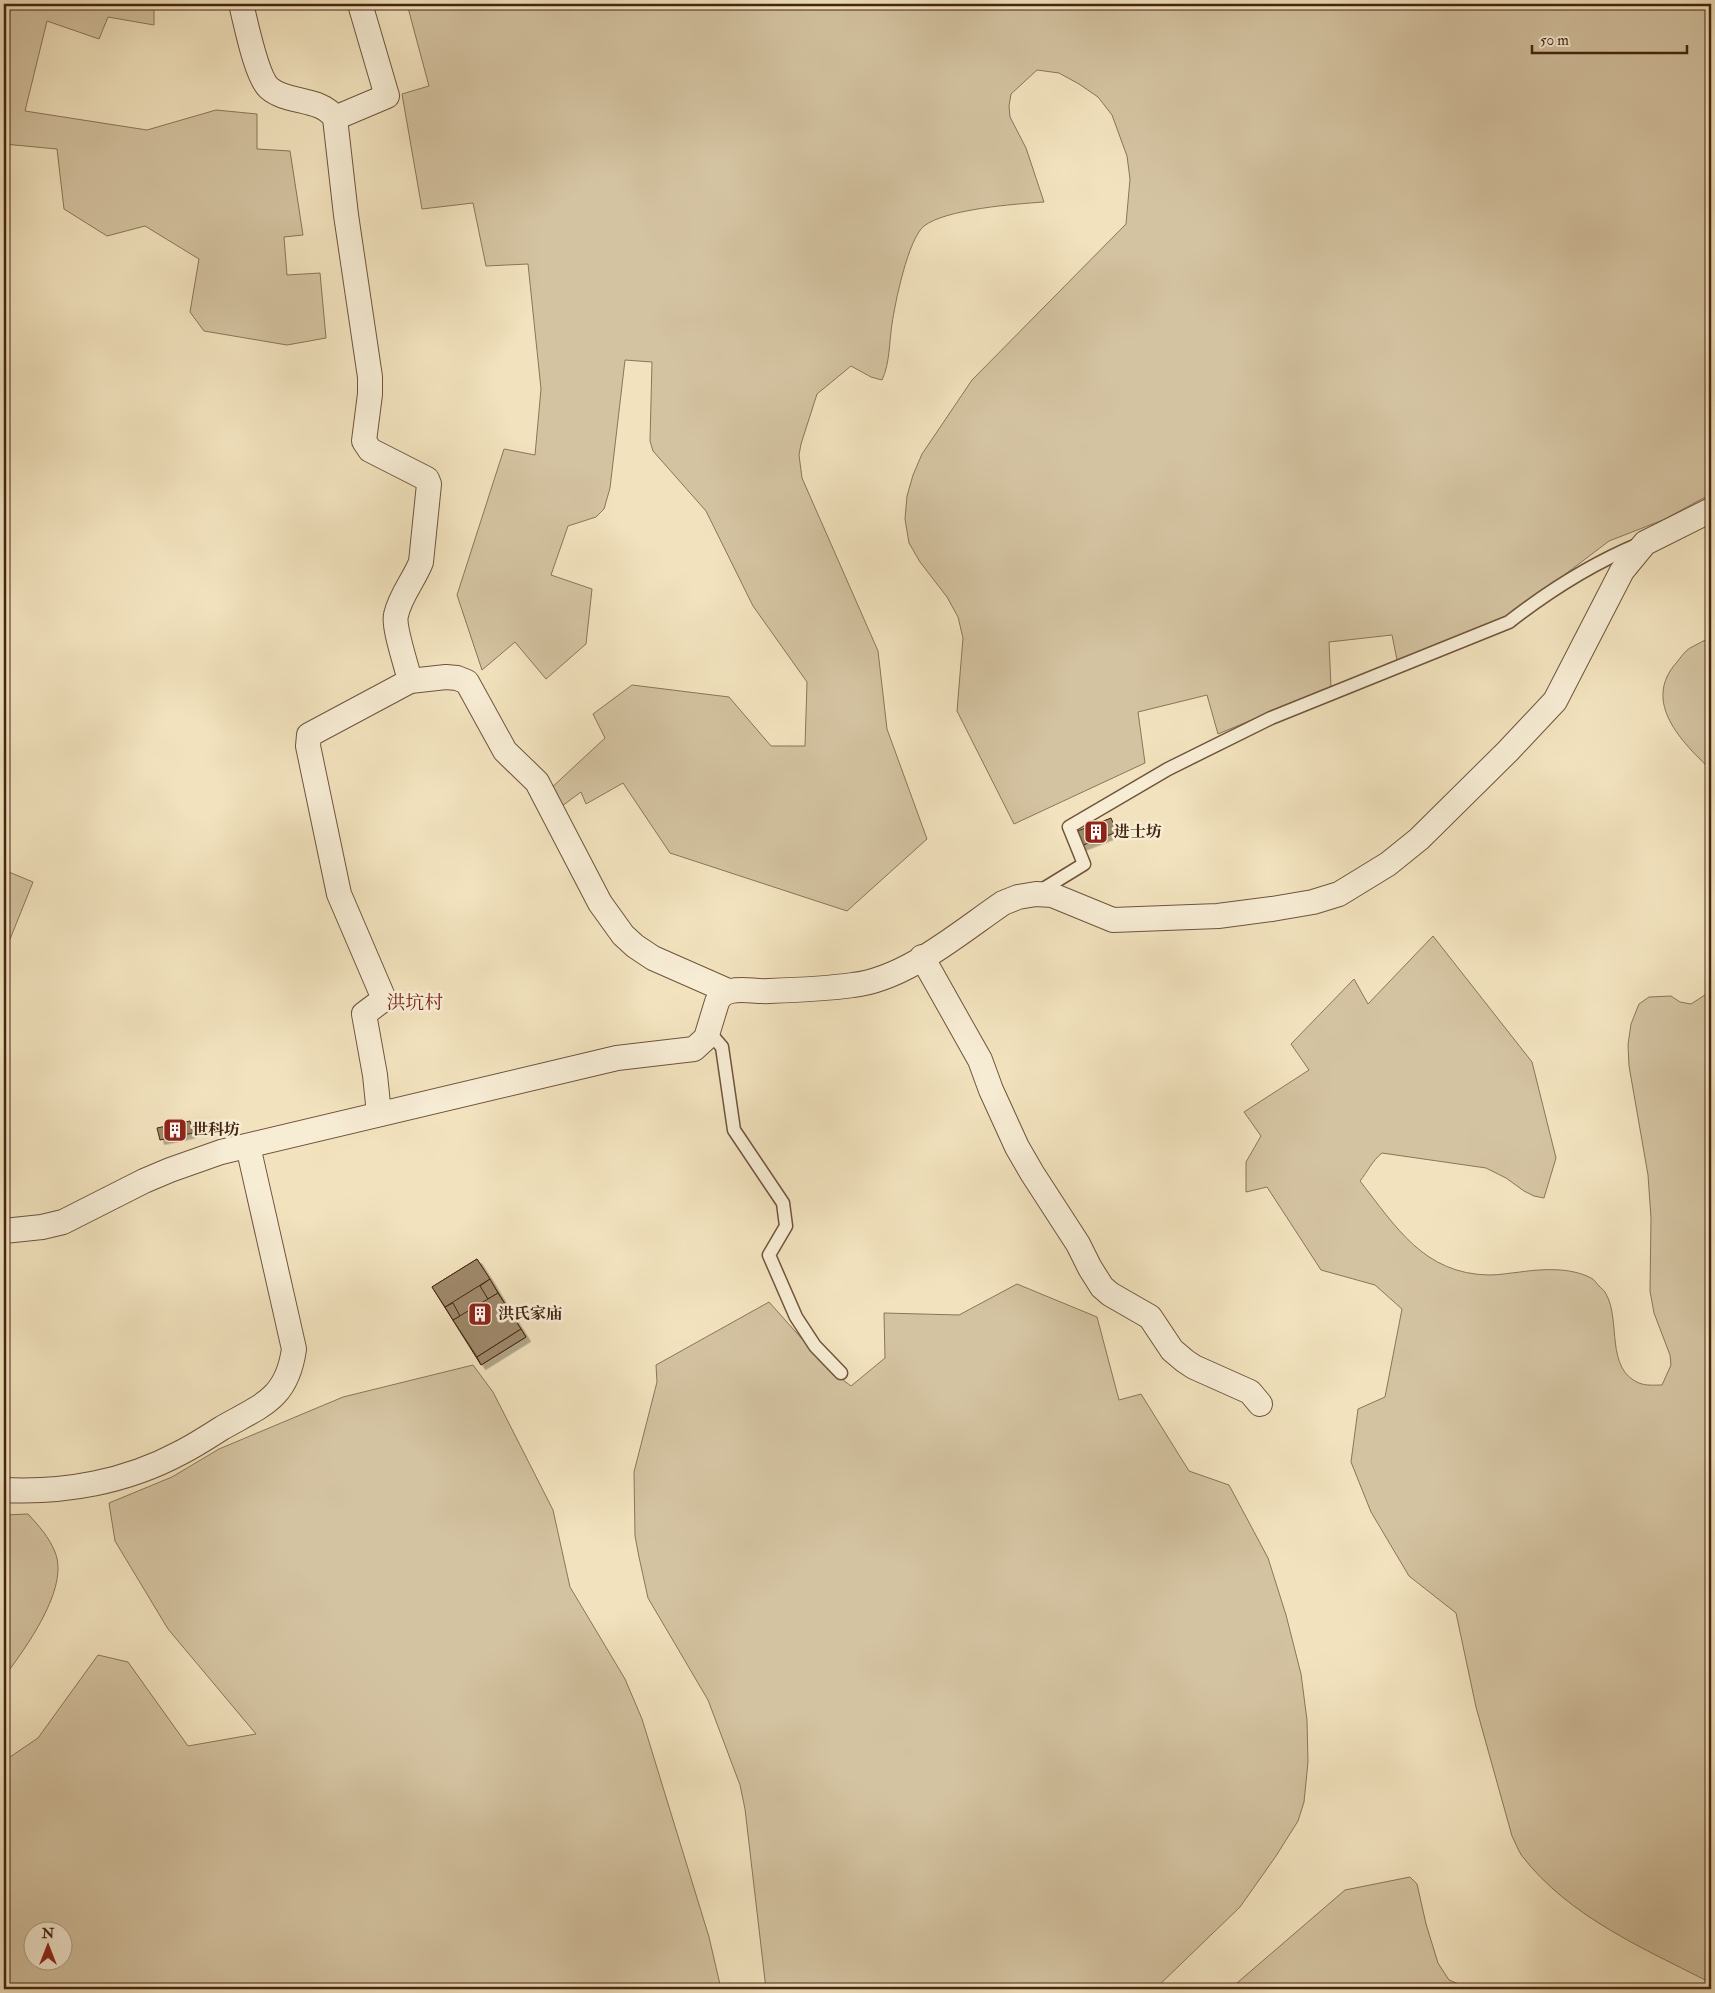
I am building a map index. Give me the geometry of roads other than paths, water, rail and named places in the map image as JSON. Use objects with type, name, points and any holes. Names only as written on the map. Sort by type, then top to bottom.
[{"type":"street","points":[[241,4],[259,70],[270,89],[328,110],[335,118],[346,215],[370,377],[370,394],[364,441],[370,450],[427,479],[429,484],[421,562],[395,617],[410,681]]},
{"type":"street","points":[[335,118],[386,96],[360,4]]},
{"type":"street","points":[[4,1231],[42,1227],[62,1222],[170,1170],[221,1152],[617,1058],[694,1049],[702,1043],[709,1032],[716,1002],[728,991],[739,989],[767,991],[875,982],[906,969],[1003,903],[1018,897],[1036,894],[1052,895],[1114,920],[1218,916],[1272,910],[1332,898],[1358,884],[1419,839],[1508,752],[1555,701],[1622,572],[1648,540],[1711,510]]},
{"type":"street","points":[[379,1114],[375,1075],[364,1014],[384,999],[339,894],[308,746],[309,735],[410,681],[446,677],[457,678],[467,682],[505,751],[537,782],[600,903],[623,935],[653,958],[728,991]]},
{"type":"street","points":[[922,958],[980,1060],[991,1090],[1017,1147],[1102,1286],[1110,1294],[1150,1317],[1172,1350],[1185,1361],[1250,1392],[1260,1404]]},
{"type":"street","points":[[4,1490],[30,1492],[85,1486],[135,1472],[180,1454],[262,1404],[281,1388],[291,1368],[294,1348],[248,1146]]},
{"type":"lane","points":[[1036,894],[1084,864],[1069,827],[1118,797],[1210,747],[1271,718],[1509,622],[1541,598],[1605,558],[1648,540]]},
{"type":"lane","points":[[709,1032],[722,1047],[734,1130],[783,1203],[786,1226],[769,1255],[796,1317],[816,1346],[841,1373]]},
{"type":"place","name":"进士坊","points":[[1096,832]]},
{"type":"place","name":"世科坊","points":[[175,1130]]},
{"type":"place","name":"洪氏家庙","points":[[480,1314]]},
{"type":"district","name":"洪坑村","points":[[415,1003]]}]
